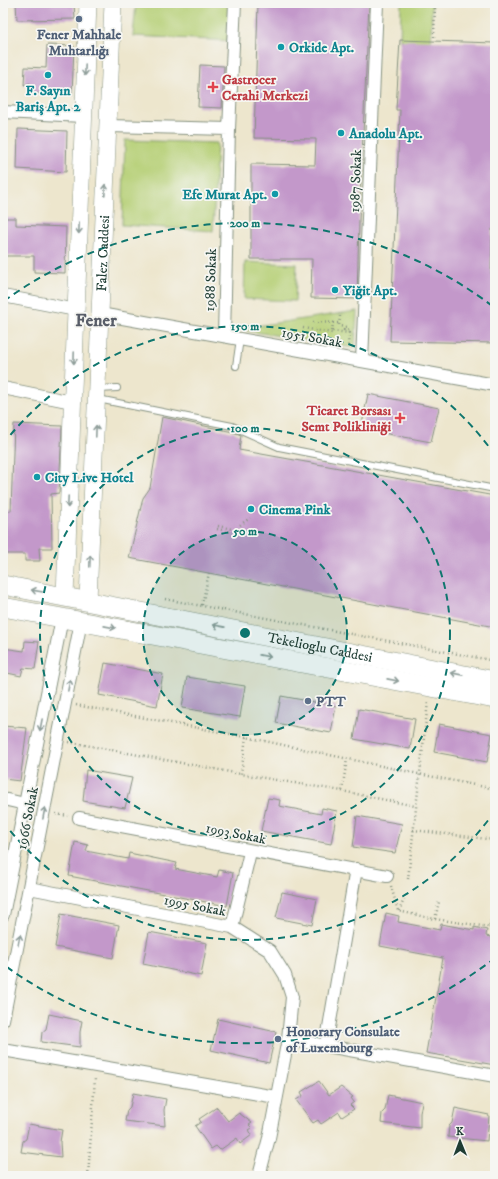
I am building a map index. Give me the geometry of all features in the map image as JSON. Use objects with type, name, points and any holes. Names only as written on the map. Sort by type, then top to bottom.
[{"type":"main road","name":"Tekelioglu Caddesi","points":[[3,585],[88,600],[495,681]]},
{"type":"main road","name":"Tekelioglu Caddesi","points":[[3,607],[495,699]]},
{"type":"street","name":"Falez Caddesi","points":[[65,596],[88,3]]},
{"type":"street","name":"Falez Caddesi","points":[[88,600],[113,3]]},
{"type":"street","name":"1988 Sokak","points":[[224,336],[229,129],[235,3]]},
{"type":"street","name":"1987 Sokak","points":[[362,361],[377,3]]},
{"type":"street","points":[[3,112],[83,116]]},
{"type":"street","points":[[108,126],[229,129]]},
{"type":"street","points":[[3,296],[100,314]]},
{"type":"street","name":"1951 Sokak","points":[[100,314],[495,385]]},
{"type":"street","points":[[3,388],[72,402]]},
{"type":"street","name":"1966 Sokak","points":[[3,915],[62,618]]},
{"type":"street","name":"1966 Sokak","points":[[3,1020],[81,621]]},
{"type":"street","points":[[3,799],[25,804]]},
{"type":"street","name":"1993 Sokak","points":[[79,818],[250,852],[356,869],[388,876]]},
{"type":"street","points":[[232,927],[250,852]]},
{"type":"street","points":[[326,1045],[356,869]]},
{"type":"street","name":"1995 Sokak","points":[[29,888],[232,927],[270,951],[285,975],[292,998],[288,1039],[269,1138],[259,1176]]},
{"type":"street","points":[[288,1039],[495,1076]]},
{"type":"street","points":[[3,1050],[276,1097]]},
{"type":"lane","points":[[236,366],[240,339]]},
{"type":"lane","points":[[97,394],[117,388]]},
{"type":"lane","points":[[97,394],[232,426],[279,447],[495,489]]},
{"type":"path","points":[[434,3],[434,37]]},
{"type":"path","points":[[340,316],[339,326],[346,327],[344,330],[349,330],[349,332]]},
{"type":"path","points":[[313,322],[340,323]]},
{"type":"path","points":[[332,331],[333,323]]},
{"type":"path","points":[[303,328],[332,333],[332,331],[353,333]]},
{"type":"path","points":[[348,348],[349,332]]},
{"type":"path","points":[[240,525],[250,518]]},
{"type":"path","points":[[217,528],[232,530]]},
{"type":"path","points":[[202,605],[209,573]]},
{"type":"path","points":[[207,605],[493,661],[495,644]]},
{"type":"path","points":[[408,880],[428,698]]},
{"type":"path","points":[[71,704],[246,737],[495,789]]},
{"type":"path","points":[[241,774],[246,737]]},
{"type":"path","points":[[64,741],[342,791],[415,806]]},
{"type":"path","points":[[342,791],[347,759]]},
{"type":"path","points":[[52,813],[79,818]]},
{"type":"path","points":[[413,830],[495,840]]},
{"type":"path","points":[[388,876],[398,911]]},
{"type":"path","points":[[398,911],[405,897]]},
{"type":"path","points":[[435,919],[439,902]]},
{"type":"path","points":[[398,911],[435,919],[495,928]]},
{"type":"path","points":[[489,926],[494,911]]},
{"type":"path","points":[[88,1176],[96,1067]]},
{"type":"green space","points":[[136,3],[236,3],[234,41],[133,36]]},
{"type":"green space","points":[[401,3],[432,3],[431,43],[400,42]]},
{"type":"green space","points":[[125,140],[217,143],[213,231],[122,225]]},
{"type":"green space","points":[[245,262],[297,264],[295,301],[244,299]]},
{"type":"green space","points":[[357,311],[355,348],[236,329]]},
{"type":"building","points":[[16,3],[74,3],[75,19],[17,20]]},
{"type":"building","points":[[258,3],[369,3],[357,299],[311,298],[312,259],[251,259],[251,164],[315,165],[316,139],[254,138]]},
{"type":"building","points":[[400,40],[495,43],[495,229],[492,229],[491,274],[495,274],[495,343],[390,341],[400,110],[396,110]]},
{"type":"building","name":"F. Sayın Bariş Apt. 2","points":[[47,45],[74,46],[72,95],[32,93],[30,83],[24,85],[25,67],[46,68]]},
{"type":"building","name":"Gastrocer Cerahi Merkezi","points":[[200,65],[224,66],[222,108],[198,107]]},
{"type":"building","points":[[18,129],[67,131],[66,172],[17,169]]},
{"type":"building","points":[[3,218],[16,218],[16,225],[66,227],[65,273],[34,272],[34,256],[3,256]]},
{"type":"building","name":"Ticaret Borsası Semt Polikliniği","points":[[368,394],[439,408],[431,442],[361,429]]},
{"type":"building","points":[[162,417],[241,435],[239,450],[495,496],[495,627],[129,558],[143,498],[150,488]]},
{"type":"building","points":[[14,424],[62,426],[59,493],[51,494],[52,548],[39,548],[40,561],[25,561],[25,554],[3,554],[3,511],[11,511]]},
{"type":"building","points":[[25,641],[39,642],[35,669],[23,668],[21,676],[3,672],[3,648],[24,651]]},
{"type":"building","points":[[105,663],[163,674],[157,706],[99,695]]},
{"type":"building","points":[[187,677],[245,686],[240,717],[182,708]]},
{"type":"building","points":[[281,696],[336,706],[331,733],[276,723]]},
{"type":"building","points":[[359,709],[415,719],[410,749],[354,739]]},
{"type":"building","points":[[439,724],[492,734],[487,762],[434,752]]},
{"type":"building","points":[[3,726],[27,728],[20,781],[3,779]]},
{"type":"building","points":[[86,770],[132,778],[125,808],[83,801]]},
{"type":"building","points":[[268,798],[280,800],[279,806],[321,814],[322,808],[337,811],[331,844],[261,831]]},
{"type":"building","points":[[357,816],[402,824],[395,853],[353,847]]},
{"type":"building","points":[[75,842],[88,845],[86,851],[128,859],[129,853],[177,863],[175,869],[217,877],[219,870],[233,873],[227,906],[69,876]]},
{"type":"building","points":[[282,892],[317,899],[312,925],[276,918]]},
{"type":"building","points":[[386,913],[399,916],[398,922],[440,930],[441,924],[474,930],[474,927],[487,930],[486,936],[495,938],[495,1065],[426,1053],[443,958],[380,946]]},
{"type":"building","points":[[61,914],[119,925],[113,958],[55,947]]},
{"type":"building","points":[[149,932],[207,943],[201,976],[143,964]]},
{"type":"building","points":[[49,1014],[82,1021],[80,1047],[41,1042],[42,1032],[46,1029]]},
{"type":"building","points":[[218,1019],[276,1032],[269,1063],[211,1050]]},
{"type":"building","points":[[319,1081],[329,1095],[341,1087],[353,1097],[351,1098],[354,1102],[350,1105],[354,1109],[342,1117],[339,1112],[321,1124],[318,1120],[313,1123],[296,1100],[303,1096],[301,1092]]},
{"type":"building","points":[[133,1093],[166,1099],[164,1110],[165,1126],[125,1121]]},
{"type":"building","points":[[388,1095],[422,1102],[420,1128],[381,1123],[382,1113],[385,1110]]},
{"type":"building","points":[[217,1107],[228,1121],[239,1113],[252,1123],[249,1125],[252,1128],[249,1130],[252,1135],[240,1144],[237,1138],[220,1150],[216,1146],[211,1149],[195,1126],[201,1122],[199,1119]]},
{"type":"building","points":[[455,1108],[489,1115],[487,1141],[448,1137],[449,1126],[452,1123]]},
{"type":"building","points":[[29,1124],[62,1130],[60,1142],[61,1157],[21,1152],[23,1141],[26,1139]]},
{"type":"place","name":"Fener Mahhale Muhtarlığı","points":[[79,19]]},
{"type":"place","name":"Orkide Apt.","points":[[281,47]]},
{"type":"place","name":"F. Sayın Bariş Apt. 2","points":[[48,75]]},
{"type":"place","name":"Gastrocer Cerahi Merkezi","points":[[213,87]]},
{"type":"place","name":"Anadolu Apt.","points":[[341,133]]},
{"type":"place","name":"Efe Murat Apt.","points":[[275,194]]},
{"type":"place","name":"Yiğit Apt.","points":[[335,290]]},
{"type":"place","name":"Ticaret Borsası Semt Polikliniği","points":[[400,418]]},
{"type":"place","name":"City Live Hotel","points":[[37,477]]},
{"type":"place","name":"Cinema Pink","points":[[251,509]]},
{"type":"place","name":"PTT","points":[[308,701]]},
{"type":"place","name":"Honorary Consulate of Luxembourg","points":[[278,1039]]},
{"type":"district","name":"Fener","points":[[96,320]]}]
